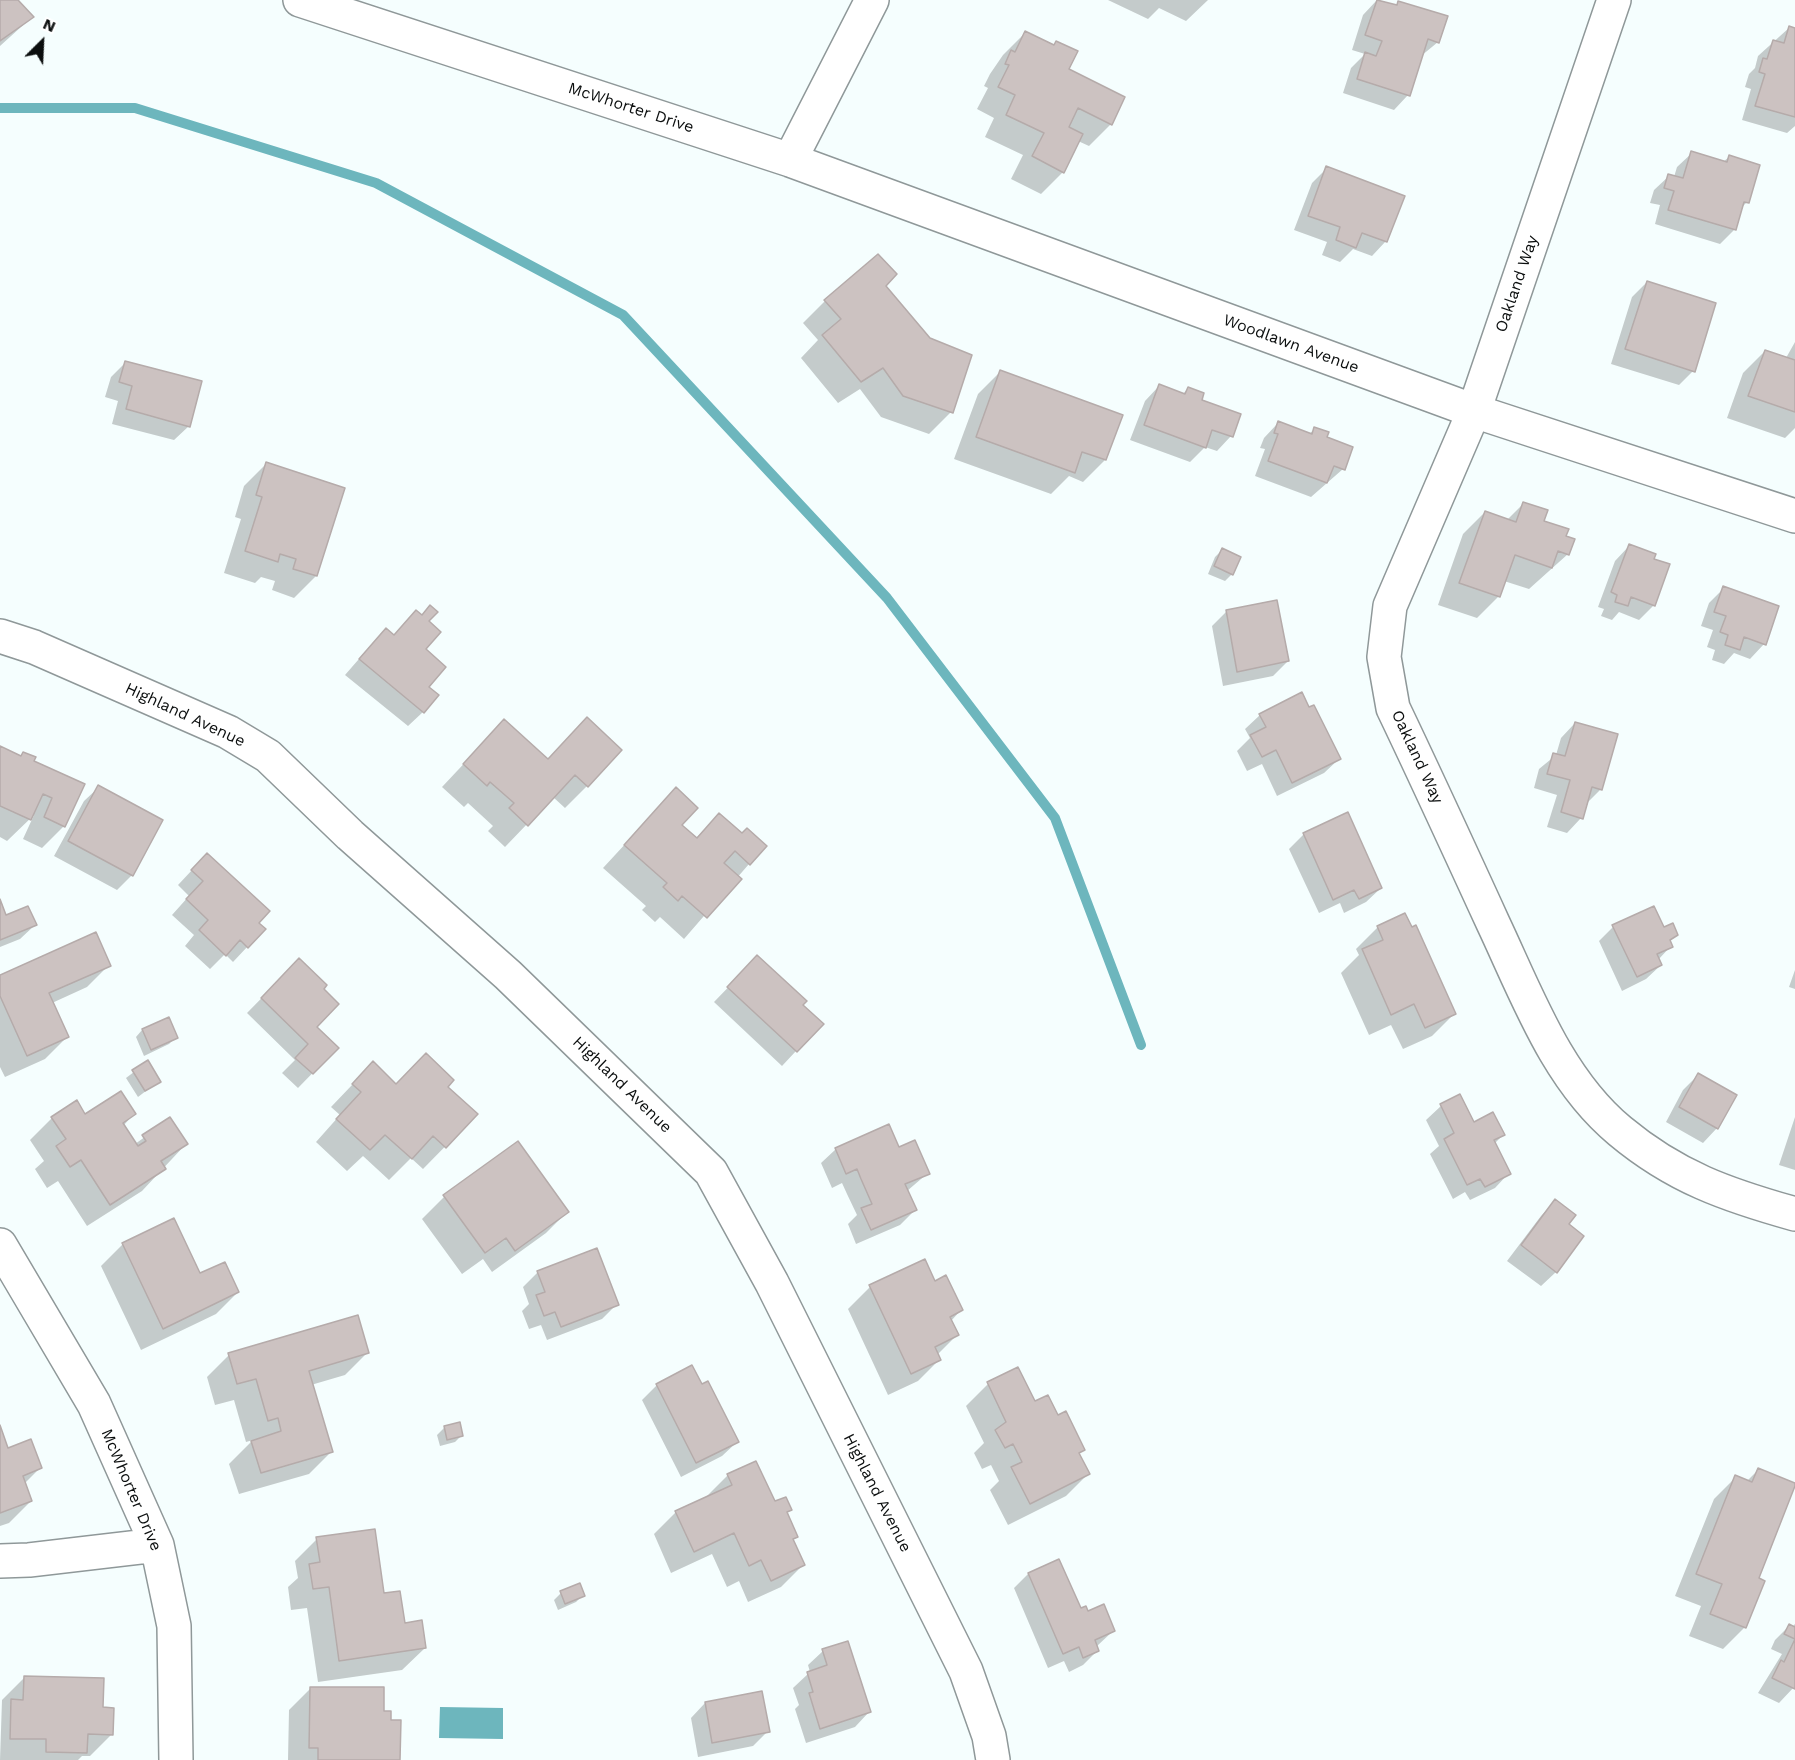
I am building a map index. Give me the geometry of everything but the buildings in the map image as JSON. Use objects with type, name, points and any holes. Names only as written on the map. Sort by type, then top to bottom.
[{"type":"street","name":"McWhorter Drive","points":[[300,0],[790,160]]},
{"type":"street","points":[[790,160],[872,0]]},
{"type":"street","name":"Oakland Way","points":[[1614,0],[1473,411],[1390,606],[1384,657],[1393,708],[1544,1030],[1583,1093],[1618,1130],[1659,1161],[1704,1186],[1795,1214]]},
{"type":"street","name":"Woodlawn Avenue","points":[[790,160],[1473,411],[1795,516]]},
{"type":"street","name":"Highland Avenue","points":[[0,636],[44,651],[228,732],[268,756],[350,835],[508,975],[711,1172],[772,1283],[966,1671],[989,1736],[993,1760]]},
{"type":"street","name":"McWhorter Drive","points":[[0,1245],[94,1404],[157,1545],[174,1626],[176,1760]]},
{"type":"street","points":[[0,1561],[29,1560],[157,1545]]},
{"type":"water","points":[[440,1707],[503,1708],[503,1739],[439,1738]]},
{"type":"waterway","points":[[0,108],[135,108],[376,183],[623,315],[887,598],[1055,818],[1141,1045]]}]
